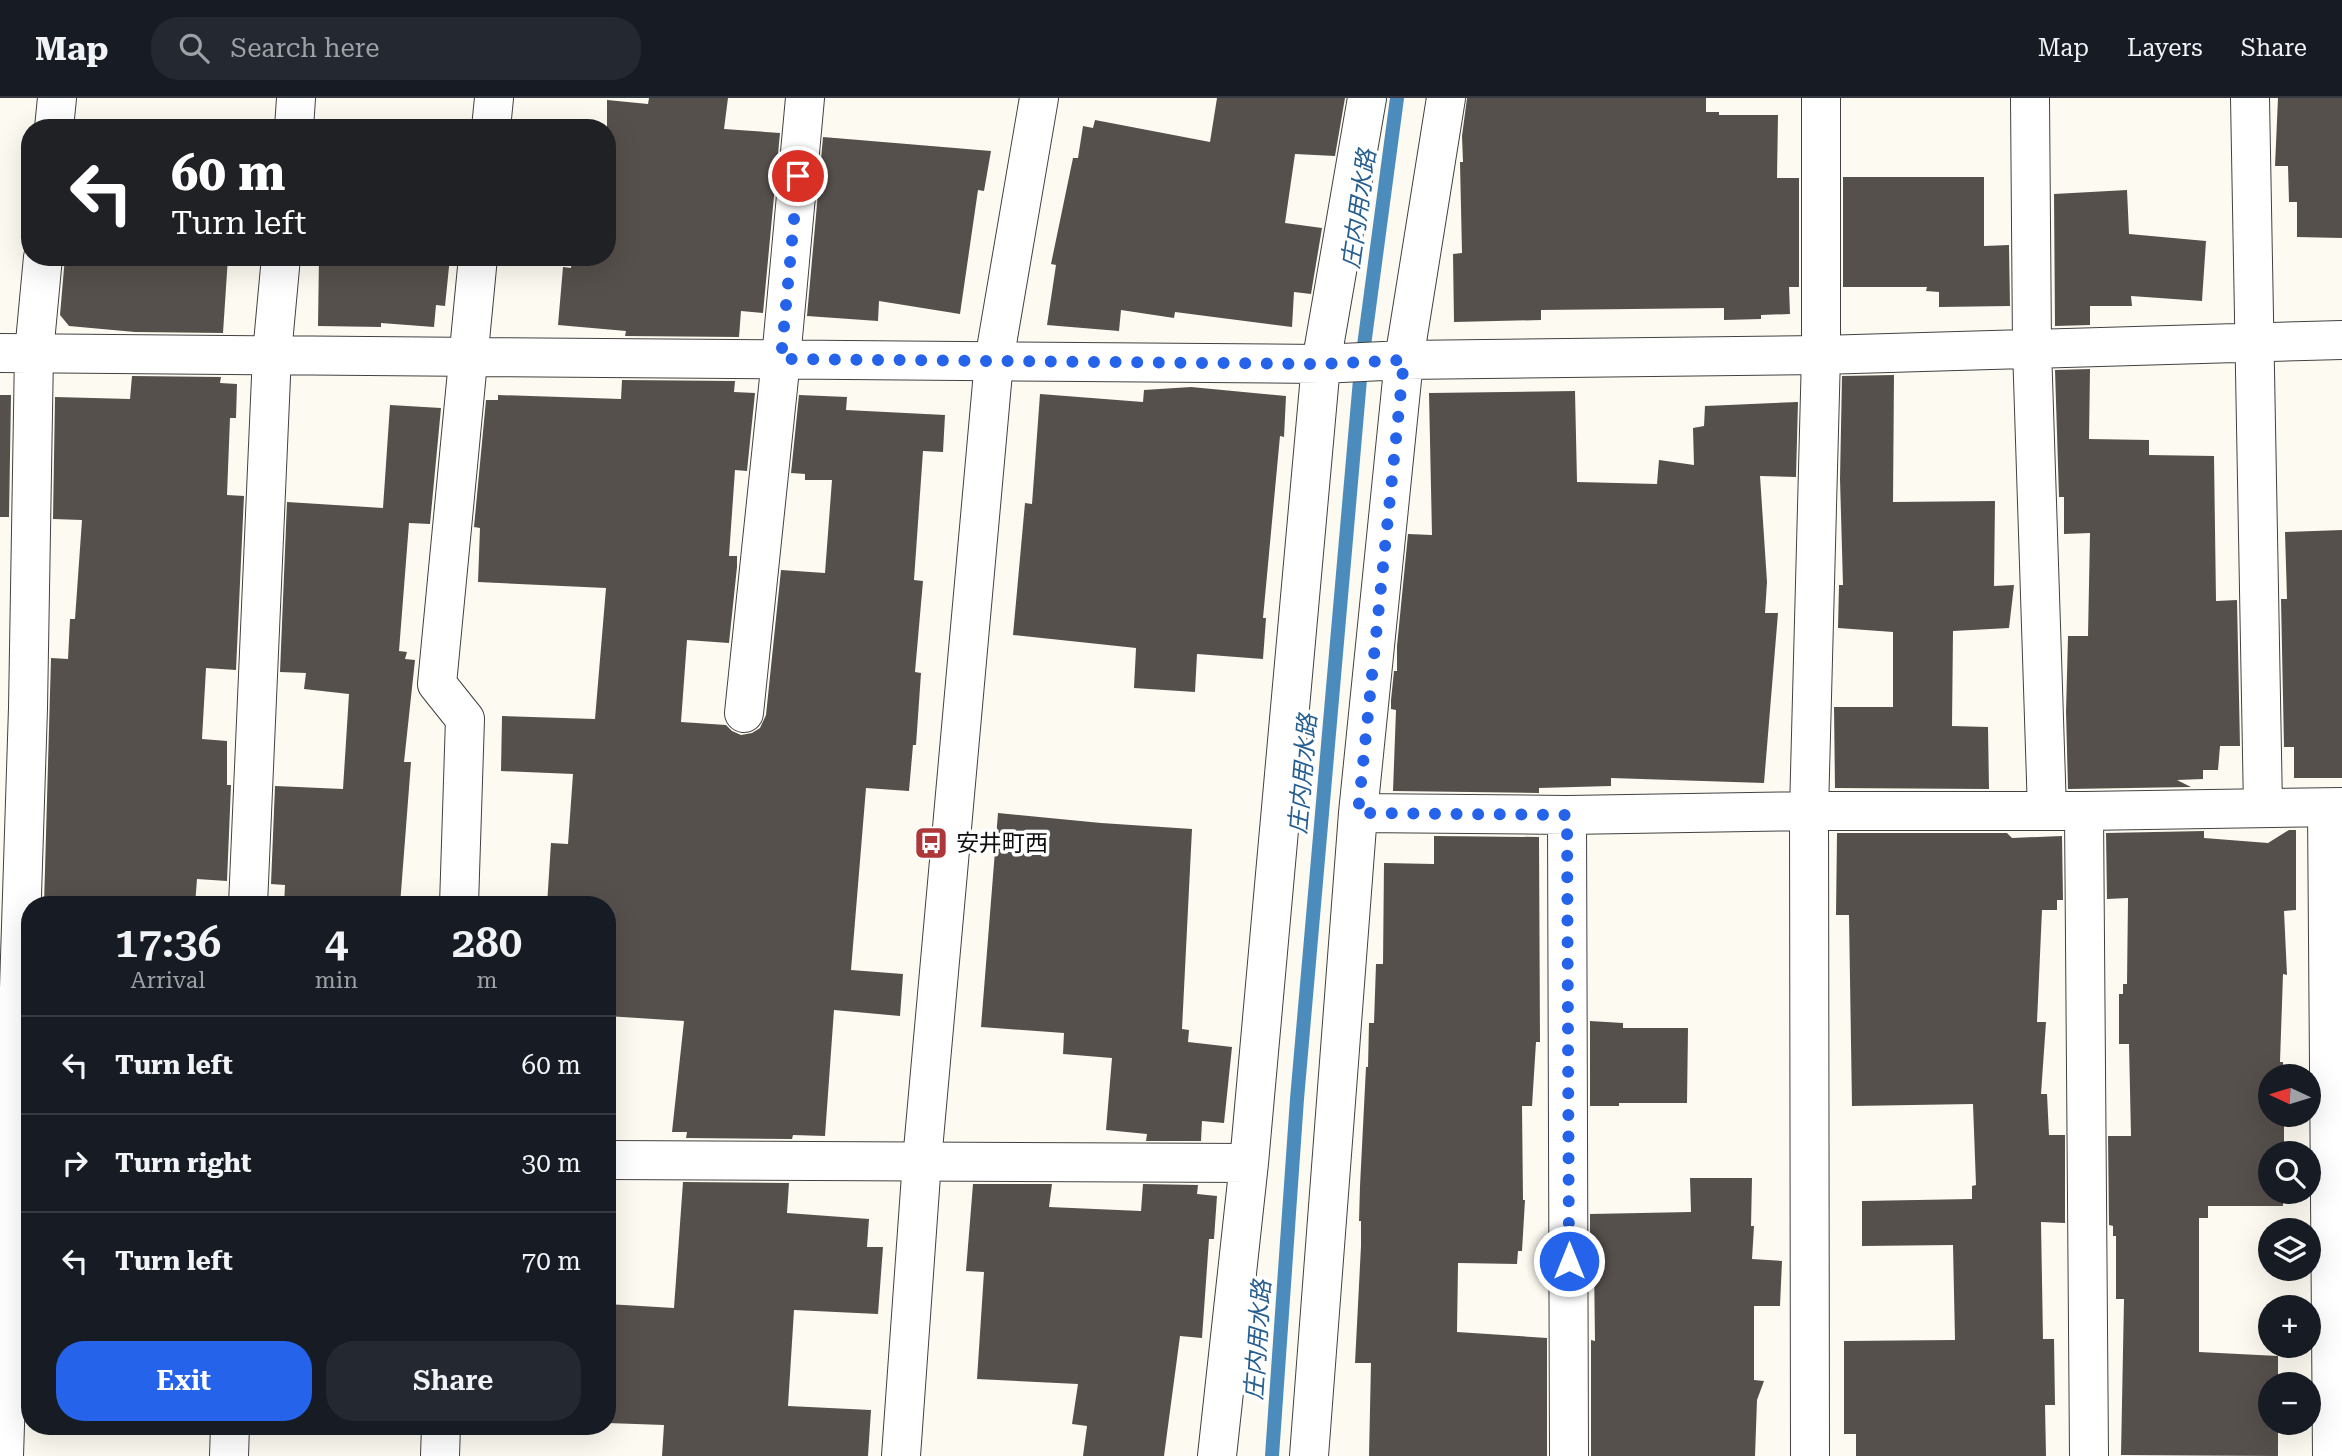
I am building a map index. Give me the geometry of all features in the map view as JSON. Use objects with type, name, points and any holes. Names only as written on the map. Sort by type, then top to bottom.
[{"type":"street","points":[[55,119],[57,98]]},
{"type":"street","points":[[294,119],[296,98]]},
{"type":"street","points":[[492,119],[494,98]]},
{"type":"street","points":[[744,713],[805,98]]},
{"type":"street","points":[[901,1456],[922,1161],[994,361],[1039,98]]},
{"type":"street","points":[[1217,1456],[1330,363],[1367,98]]},
{"type":"street","points":[[1309,1456],[1392,360],[1446,98]]},
{"type":"street","points":[[1810,1456],[1810,811],[1821,355],[1821,98]]},
{"type":"street","points":[[2030,98],[2032,348],[2066,811],[2089,1456]]},
{"type":"street","points":[[2250,98],[2263,808]]},
{"type":"street","points":[[22,896],[28,708],[17,353],[41,266]]},
{"type":"street","points":[[248,896],[272,354],[280,266]]},
{"type":"street","points":[[459,896],[466,719],[437,684],[477,266]]},
{"type":"street","points":[[17,353],[1330,363],[1821,355],[2342,340]]},
{"type":"street","points":[[1358,813],[1567,815],[2334,807],[2332,1456]]},
{"type":"street","points":[[1567,815],[1569,1456]]},
{"type":"street","points":[[4,1456],[21,917]]},
{"type":"street","points":[[616,1160],[1249,1163]]},
{"type":"street","points":[[229,1456],[230,1435]]},
{"type":"street","points":[[440,1456],[441,1435]]},
{"type":"building","points":[[649,98],[728,98],[724,129],[780,133],[763,313],[741,311],[739,337],[625,336],[626,331],[558,325],[563,267],[616,266],[616,119],[607,119],[607,100],[648,104]]},
{"type":"building","points":[[1217,98],[1345,98],[1335,156],[1295,154],[1285,223],[1322,228],[1311,294],[1294,292],[1292,327],[1175,312],[1174,318],[1121,310],[1119,331],[1047,325],[1056,265],[1051,264],[1073,158],[1078,158],[1083,126],[1093,128],[1095,120],[1210,142]]},
{"type":"building","points":[[1467,98],[1706,98],[1706,112],[1719,112],[1719,115],[1778,115],[1777,178],[1799,178],[1799,287],[1789,287],[1790,314],[1761,315],[1761,319],[1724,320],[1724,308],[1541,310],[1541,320],[1454,322],[1453,254],[1462,253],[1460,162],[1463,162],[1462,136]]},
{"type":"building","points":[[2278,98],[2342,98],[2342,238],[2297,237],[2297,202],[2289,202],[2288,166],[2275,166]]},
{"type":"building","points":[[823,137],[991,151],[984,191],[978,190],[960,314],[879,301],[878,321],[807,316]]},
{"type":"building","points":[[1843,177],[1984,177],[1984,246],[2009,245],[2010,306],[1939,307],[1939,292],[1926,291],[1927,287],[1843,287]]},
{"type":"building","points":[[2127,190],[2129,234],[2206,241],[2202,301],[2131,296],[2132,306],[2090,306],[2090,325],[2055,326],[2054,194]]},
{"type":"building","points":[[64,266],[227,266],[223,333],[135,332],[69,326],[60,315]]},
{"type":"building","points":[[319,266],[449,266],[445,306],[436,305],[434,327],[381,323],[381,327],[318,326]]},
{"type":"building","points":[[2090,369],[2089,439],[2149,440],[2149,455],[2214,456],[2216,601],[2237,600],[2240,746],[2220,746],[2218,770],[2203,770],[2203,779],[2177,780],[2191,787],[2068,789],[2068,636],[2088,636],[2090,533],[2064,534],[2064,497],[2059,497],[2055,370]]},
{"type":"building","points":[[1894,375],[1893,502],[1995,501],[1994,586],[2014,585],[2009,628],[1953,631],[1952,726],[1988,727],[1989,789],[1835,788],[1834,707],[1893,707],[1893,632],[1838,628],[1839,585],[1843,585],[1840,479],[1842,376]]},
{"type":"building","points":[[132,376],[221,377],[220,383],[237,384],[236,418],[230,418],[227,495],[244,496],[236,670],[206,668],[202,739],[227,741],[227,785],[231,785],[227,881],[197,879],[196,896],[44,896],[51,658],[68,659],[70,619],[75,619],[82,520],[53,519],[55,397],[130,399]]},
{"type":"building","points":[[622,380],[735,381],[734,392],[755,393],[747,471],[735,470],[729,556],[737,556],[737,567],[729,643],[687,640],[681,722],[726,725],[741,735],[760,728],[766,715],[781,570],[825,573],[832,480],[805,480],[805,474],[791,473],[799,395],[847,397],[846,410],[945,415],[943,452],[923,451],[914,580],[923,581],[915,672],[921,673],[916,745],[913,745],[909,791],[866,788],[851,970],[903,974],[900,1016],[834,1010],[825,1136],[793,1135],[792,1139],[686,1138],[687,1132],[672,1132],[684,1021],[616,1017],[616,896],[548,896],[551,843],[568,844],[573,774],[501,771],[502,716],[595,719],[606,588],[478,582],[480,528],[474,527],[486,400],[498,400],[498,395],[621,399]]},
{"type":"building","points":[[1191,387],[1286,396],[1284,437],[1280,436],[1263,618],[1266,618],[1263,659],[1197,654],[1195,692],[1134,688],[1136,648],[1013,635],[1025,503],[1032,504],[1040,394],[1143,402],[1144,390]]},
{"type":"building","points":[[1575,391],[1577,482],[1657,484],[1659,460],[1694,465],[1693,428],[1704,426],[1705,406],[1798,402],[1796,477],[1760,476],[1767,582],[1765,613],[1778,613],[1764,783],[1611,778],[1611,786],[1539,788],[1539,793],[1393,791],[1396,710],[1391,709],[1391,700],[1394,671],[1397,671],[1408,534],[1432,535],[1429,393]]},
{"type":"building","points":[[0,395],[11,395],[9,517],[0,517]]},
{"type":"building","points":[[390,405],[441,408],[430,524],[409,523],[399,651],[407,652],[405,659],[415,660],[404,762],[411,762],[401,896],[284,896],[285,885],[271,884],[275,786],[343,789],[349,694],[304,689],[306,673],[280,672],[287,502],[383,508]]},
{"type":"building","points":[[2342,530],[2342,778],[2294,778],[2294,747],[2284,747],[2281,599],[2287,599],[2285,532]]},
{"type":"building","points":[[998,813],[1192,829],[1182,1029],[1189,1030],[1188,1042],[1232,1047],[1224,1123],[1202,1121],[1201,1141],[1146,1141],[1147,1134],[1106,1130],[1112,1058],[1063,1054],[1064,1033],[981,1027]]},
{"type":"building","points":[[2289,830],[2296,830],[2296,910],[2284,911],[2287,975],[2283,974],[2280,1062],[2283,1064],[2258,1064],[2258,1127],[2284,1127],[2284,1141],[2258,1141],[2258,1204],[2283,1206],[2208,1206],[2208,1218],[2199,1218],[2199,1352],[2278,1358],[2278,1372],[2258,1372],[2258,1435],[2278,1435],[2278,1456],[2121,1455],[2124,1299],[2116,1299],[2116,1236],[2113,1236],[2113,1226],[2109,1225],[2108,1136],[2131,1136],[2129,1044],[2119,1044],[2119,994],[2123,994],[2123,984],[2127,984],[2128,898],[2107,899],[2106,833],[2204,831],[2204,838],[2268,843]]},
{"type":"building","points":[[1837,833],[2007,833],[2012,838],[2062,836],[2063,900],[2057,900],[2057,910],[2042,910],[2037,1022],[2046,1022],[2041,1094],[2047,1094],[2049,1135],[2065,1135],[2065,1223],[2041,1222],[2043,1339],[2054,1339],[2055,1405],[2045,1405],[2046,1456],[1856,1456],[1856,1434],[1844,1434],[1844,1341],[1955,1340],[1953,1245],[1862,1246],[1862,1201],[1972,1199],[1972,1186],[1976,1185],[1973,1104],[1852,1106],[1849,915],[1836,915]]},
{"type":"building","points":[[1434,836],[1539,837],[1540,1042],[1536,1042],[1532,1106],[1522,1106],[1525,1200],[1522,1251],[1518,1251],[1517,1264],[1458,1263],[1457,1332],[1547,1338],[1547,1456],[1369,1456],[1371,1363],[1355,1363],[1366,1067],[1369,1023],[1374,1023],[1376,964],[1383,964],[1384,863],[1434,864]]},
{"type":"building","points":[[1590,1021],[1623,1023],[1623,1028],[1688,1028],[1687,1103],[1619,1103],[1619,1106],[1590,1106]]},
{"type":"building","points":[[1690,1178],[1752,1178],[1752,1259],[1782,1261],[1780,1306],[1754,1306],[1754,1380],[1764,1381],[1757,1400],[1755,1456],[1591,1456],[1591,1340],[1595,1341],[1590,1214],[1691,1212]]},
{"type":"building","points":[[683,1182],[789,1183],[787,1213],[869,1219],[867,1247],[883,1247],[878,1314],[794,1310],[788,1406],[871,1410],[868,1456],[662,1456],[664,1425],[616,1423],[616,1305],[674,1308]]},
{"type":"building","points":[[973,1184],[1052,1184],[1049,1207],[1141,1211],[1143,1184],[1198,1185],[1197,1194],[1217,1196],[1214,1239],[1209,1239],[1202,1338],[1180,1336],[1164,1456],[1083,1456],[1087,1426],[1072,1424],[1078,1384],[977,1379],[984,1272],[966,1271]]},
{"type":"waterway","name":"庄内用水路","points":[[1272,1456],[1297,1099],[1361,368],[1397,98]]},
{"type":"place","name":"安井町西","points":[[931,843]]},
{"type":"route","points":[[798,176],[781,359],[1321,364],[1404,360],[1358,813],[1567,815],[1569,1261]]}]
